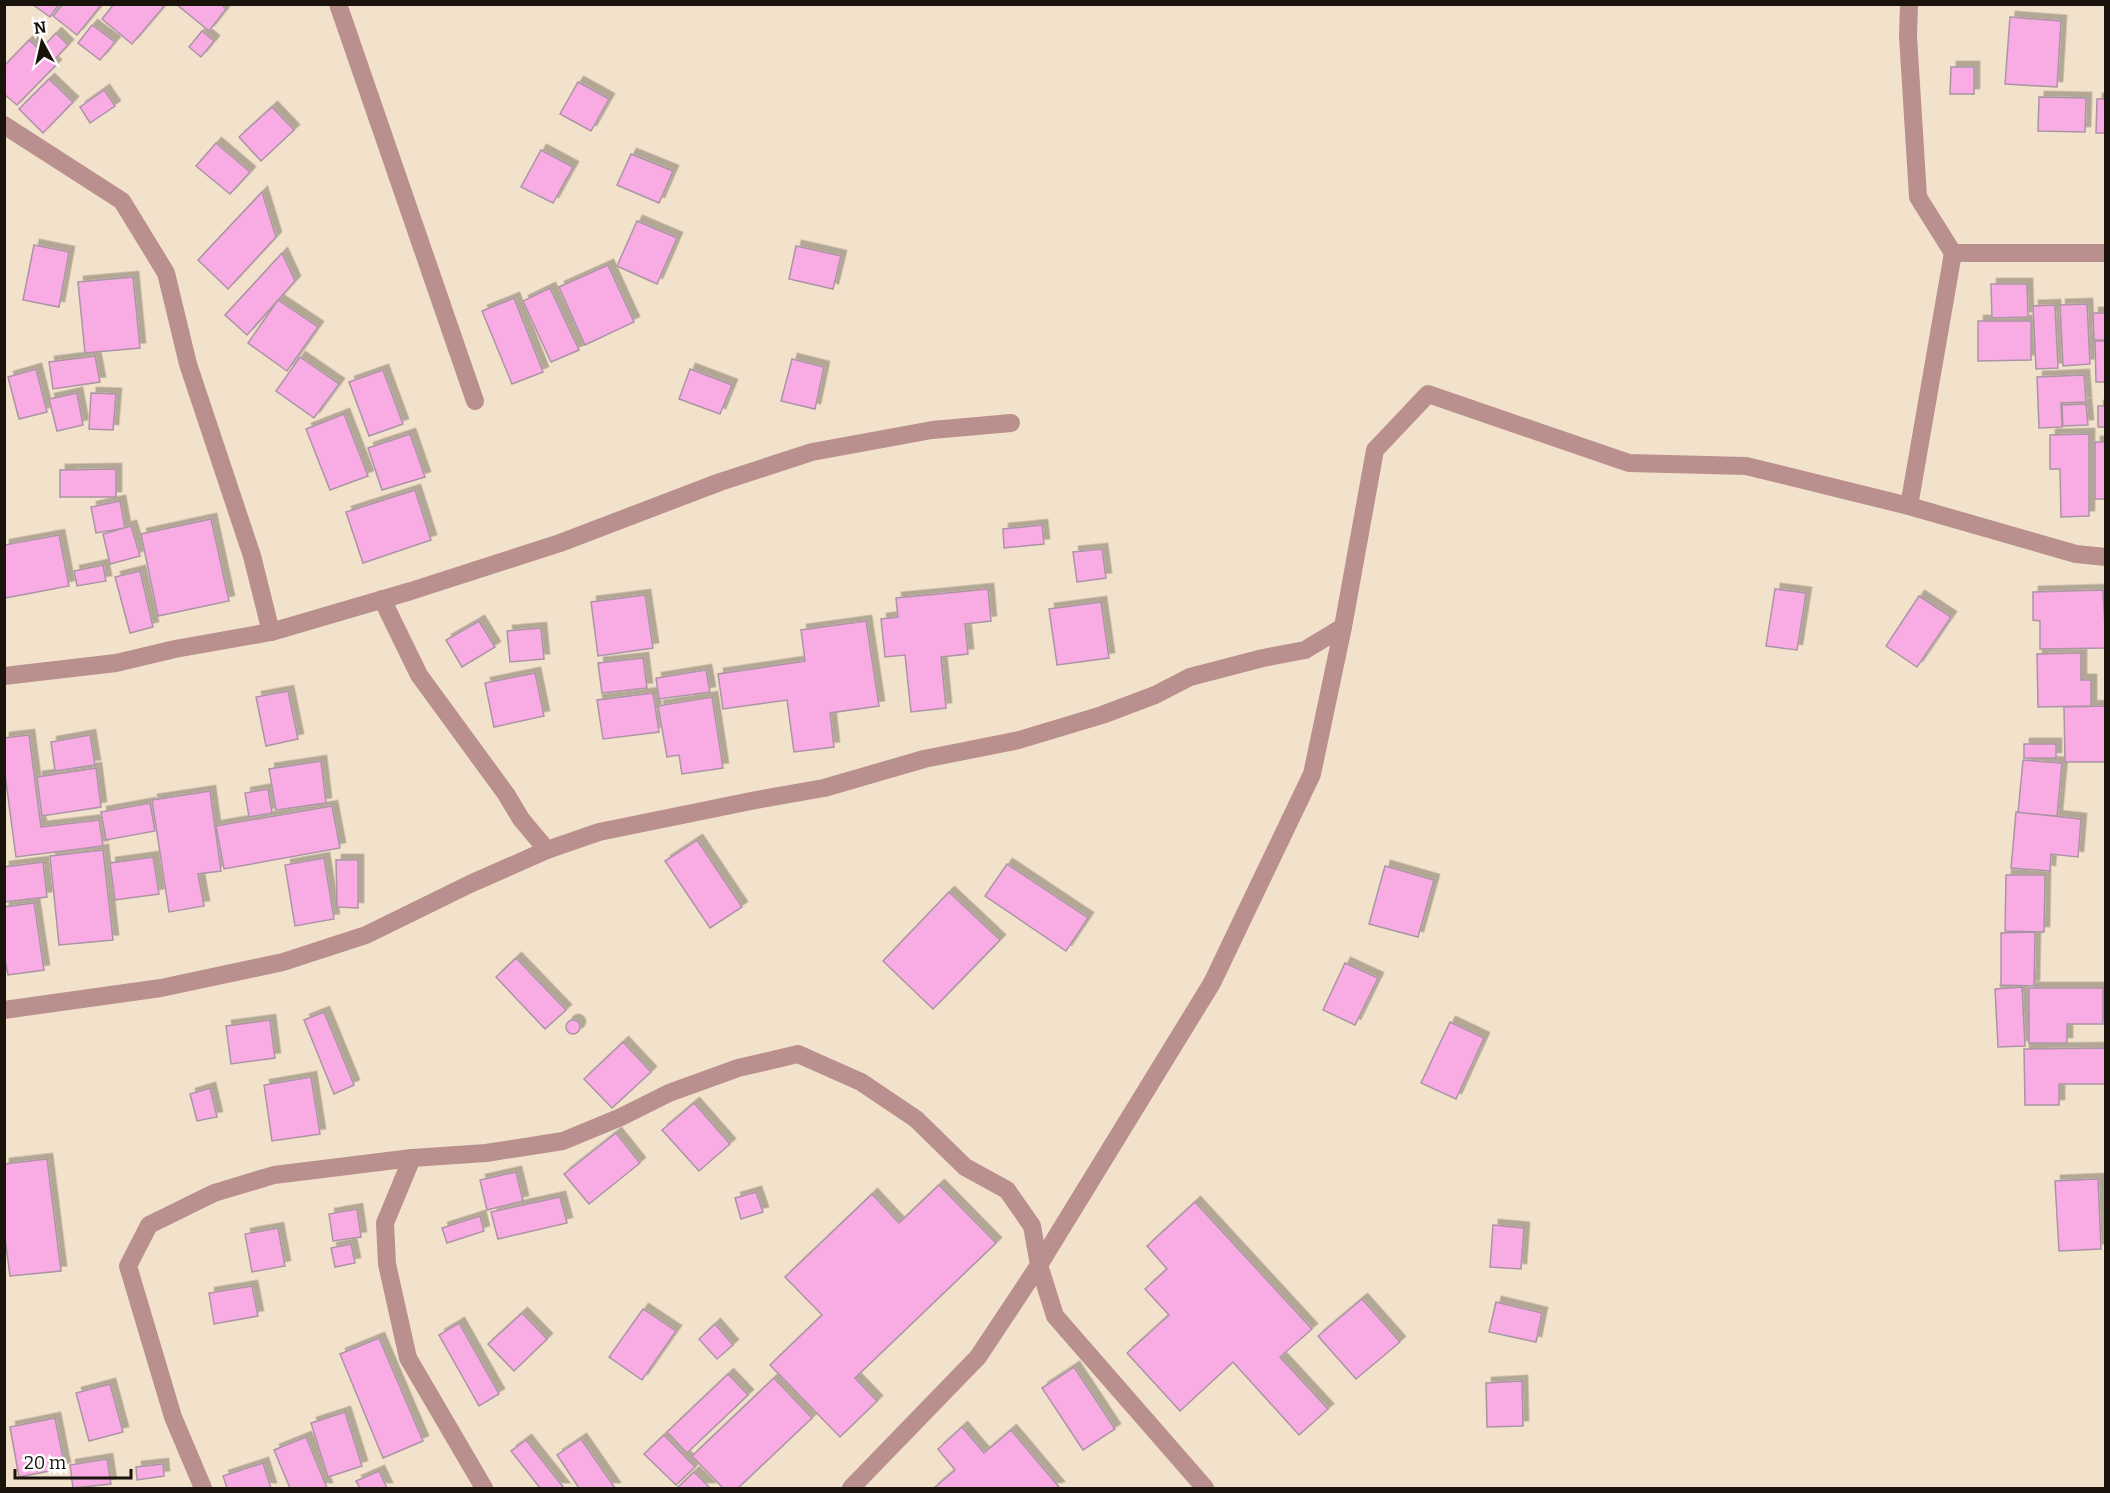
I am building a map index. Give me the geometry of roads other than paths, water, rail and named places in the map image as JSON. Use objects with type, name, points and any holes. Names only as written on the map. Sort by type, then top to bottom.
[{"type":"street","points":[[338,4],[475,401]]},
{"type":"street","points":[[1909,4],[1908,36],[1918,197],[1953,253],[1909,506]]},
{"type":"street","points":[[4,125],[122,201],[166,273],[188,364],[252,556],[271,632]]},
{"type":"street","points":[[1953,253],[2106,253]]},
{"type":"street","points":[[850,1488],[978,1357],[1039,1265],[1212,982],[1312,774],[1343,627],[1375,450],[1428,394],[1629,463],[1746,466],[1909,506],[2076,554],[2106,557]]},
{"type":"street","points":[[4,676],[116,663],[175,649],[271,632],[560,543],[720,482],[812,452],[932,430],[1011,423]]},
{"type":"street","points":[[382,599],[419,675],[506,794],[521,819],[547,850]]},
{"type":"street","points":[[4,1010],[161,988],[283,962],[366,935],[470,884],[547,850],[599,832],[824,788],[924,759],[1018,740],[1102,715],[1155,695],[1190,677],[1263,658],[1305,650],[1343,627]]},
{"type":"street","points":[[202,1488],[173,1417],[128,1266],[149,1225],[214,1193],[274,1175],[412,1158],[486,1153],[563,1141],[621,1117],[669,1093],[738,1068],[798,1054],[861,1082],[916,1119],[965,1167],[1007,1190],[1032,1226],[1039,1265],[1055,1316],[1205,1488]]},
{"type":"street","points":[[412,1158],[385,1223],[387,1264],[408,1358],[484,1488]]}]
